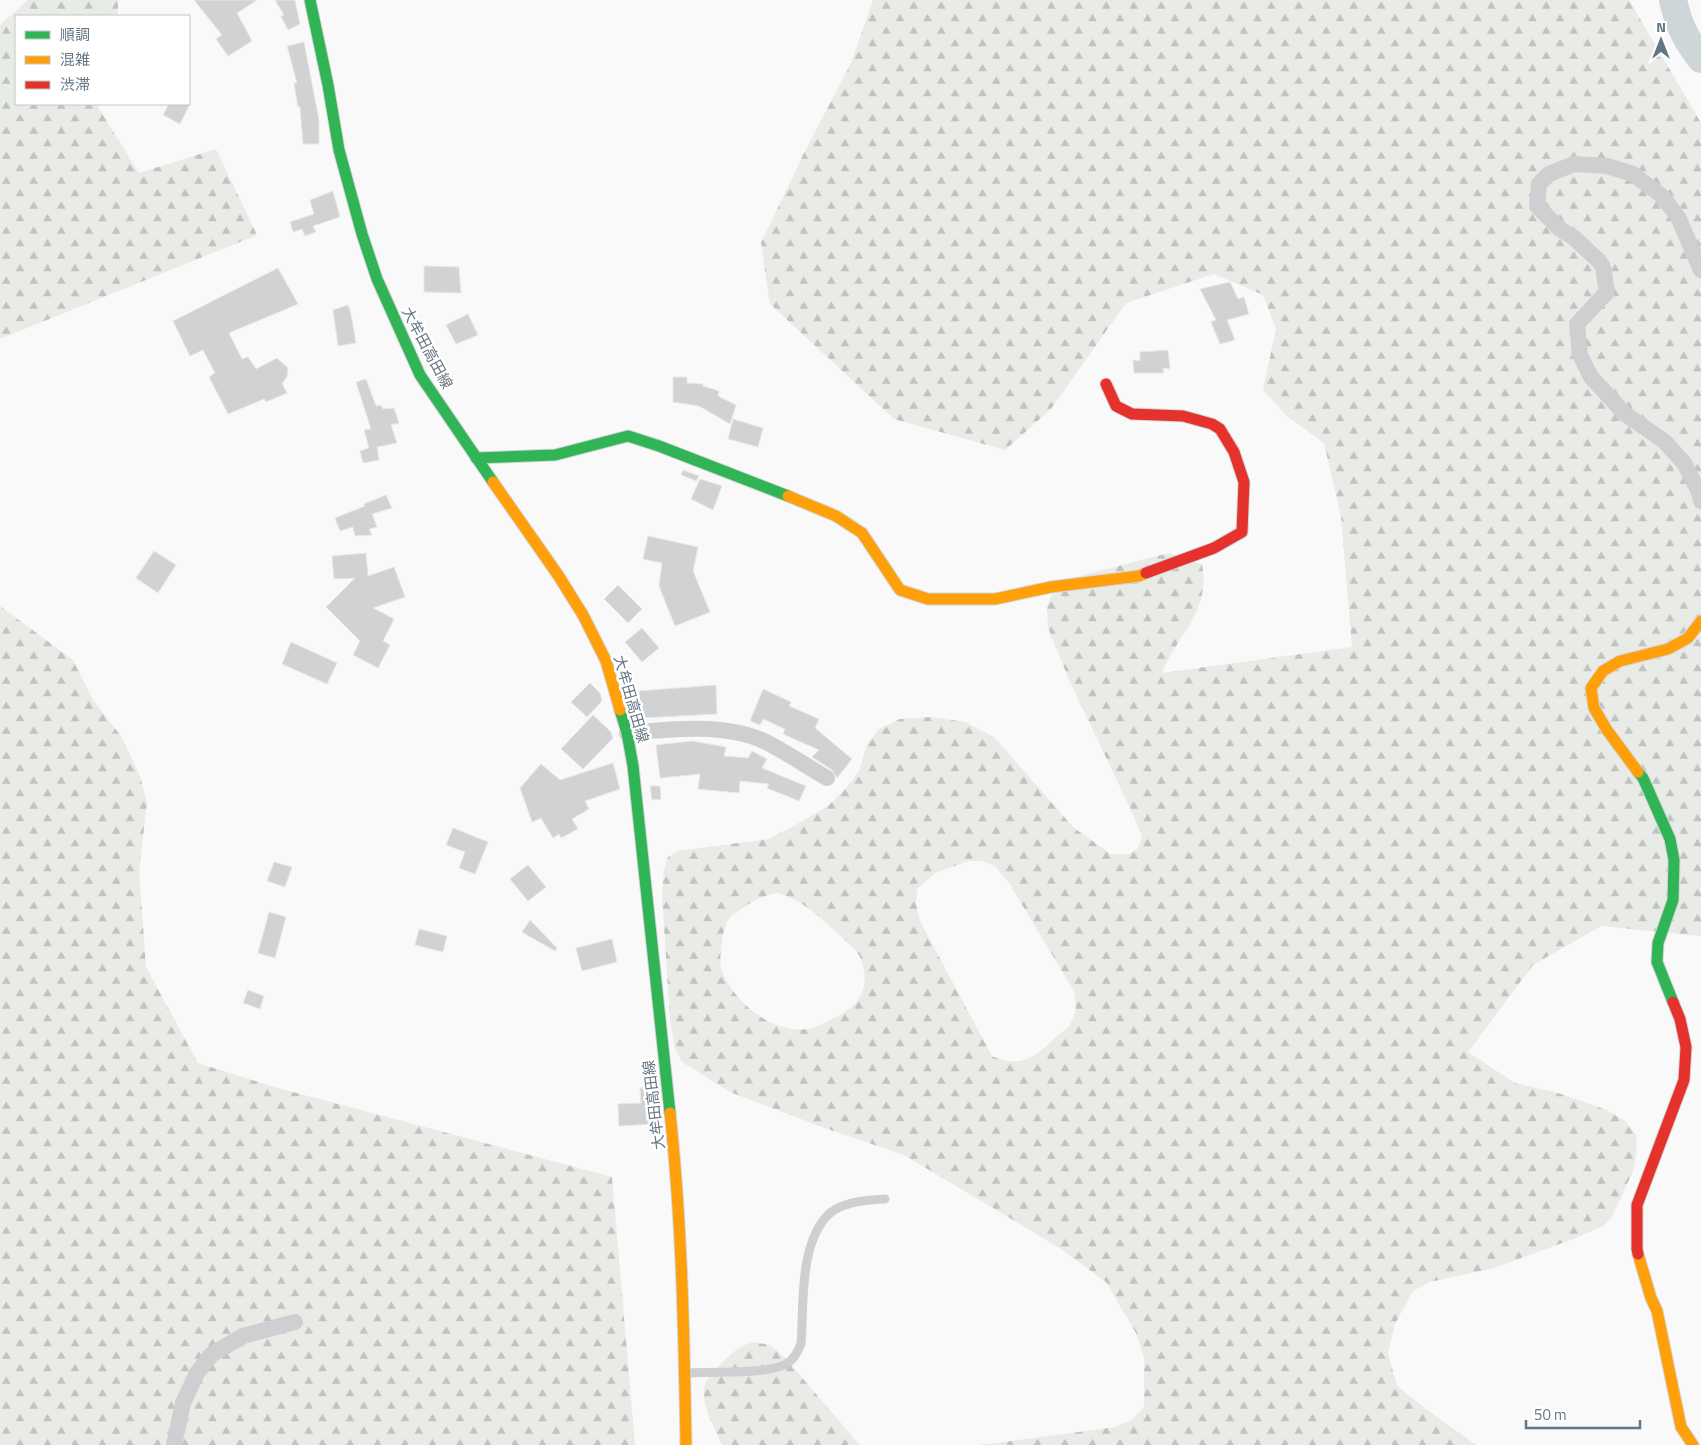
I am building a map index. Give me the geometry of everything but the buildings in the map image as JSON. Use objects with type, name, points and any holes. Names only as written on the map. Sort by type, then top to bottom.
[{"type":"street","name":"大牟田高田線","points":[[310,0],[328,85],[339,150],[362,234],[377,278],[407,348],[420,374],[558,575],[583,615],[606,661],[627,733],[633,766],[676,1165],[682,1258],[686,1445]]},
{"type":"street","points":[[1701,270],[1678,217],[1662,196],[1633,174],[1607,166],[1574,164],[1549,174],[1539,184],[1537,206],[1599,261],[1603,267],[1607,292],[1577,324],[1580,355],[1591,376],[1625,414],[1664,441],[1684,464],[1698,490],[1701,501]]},
{"type":"street","points":[[476,458],[555,455],[628,436],[803,501],[836,516],[862,533],[900,590],[928,599],[995,599],[1051,587],[1139,576],[1214,548],[1242,532],[1244,482],[1234,452],[1220,429],[1212,424],[1183,416],[1132,414],[1116,406],[1106,384]]},
{"type":"street","points":[[1693,1445],[1681,1427],[1657,1311],[1651,1298],[1637,1250],[1637,1205],[1684,1080],[1686,1047],[1680,1019],[1657,962],[1658,943],[1673,900],[1674,860],[1670,839],[1643,778],[1607,730],[1594,708],[1591,688],[1603,671],[1620,661],[1668,649],[1688,638],[1701,621]]},
{"type":"street","points":[[627,733],[674,728],[733,731],[763,741],[827,778]]},
{"type":"street","points":[[174,1445],[183,1403],[197,1373],[211,1354],[243,1336],[295,1322]]},
{"type":"lane","points":[[684,1373],[770,1369],[785,1365],[796,1356],[801,1344],[808,1258],[817,1232],[825,1217],[841,1207],[860,1200],[885,1199]]},
{"type":"green space","points":[[28,0],[118,0],[118,15],[15,15],[15,105],[99,105],[98,107],[139,173],[216,149],[257,235],[0,339],[0,25]]},
{"type":"green space","points":[[873,0],[1629,0],[1701,123],[1701,936],[1601,926],[1533,965],[1468,1052],[1515,1083],[1558,1093],[1607,1110],[1625,1121],[1636,1135],[1637,1148],[1633,1171],[1613,1215],[1605,1225],[1576,1238],[1494,1268],[1430,1282],[1413,1291],[1395,1324],[1388,1353],[1397,1386],[1476,1445],[981,1445],[1116,1427],[1133,1419],[1144,1407],[1144,1358],[1136,1333],[1106,1282],[1058,1247],[904,1155],[822,1127],[730,1092],[682,1062],[675,1049],[670,1020],[662,895],[664,870],[668,857],[678,851],[768,839],[828,806],[848,786],[859,771],[867,744],[879,729],[900,719],[930,717],[965,722],[994,737],[1074,828],[1111,854],[1129,854],[1138,848],[1142,837],[1131,810],[1070,682],[1048,628],[1047,607],[1051,596],[1064,580],[1169,553],[1202,564],[1202,596],[1197,610],[1168,659],[1162,673],[1352,647],[1341,516],[1324,443],[1287,416],[1263,390],[1276,329],[1263,295],[1214,274],[1126,303],[1051,409],[1005,450],[894,419],[770,304],[761,243],[802,157],[851,63]],"holes":[[[969,861],[982,861],[995,866],[1009,883],[1074,991],[1076,1002],[1071,1024],[1041,1051],[1027,1059],[1011,1061],[992,1056],[920,921],[916,904],[917,889],[935,873]],[[778,893],[797,901],[831,927],[858,953],[864,970],[863,991],[854,1005],[833,1019],[807,1029],[792,1029],[777,1025],[749,1008],[728,984],[721,967],[722,938],[729,918],[756,900]]]},
{"type":"green space","points":[[0,606],[73,660],[93,700],[121,736],[140,776],[147,803],[139,871],[146,967],[198,1063],[278,1088],[612,1177],[635,1445],[0,1445]]},
{"type":"green space","points":[[754,1342],[770,1345],[785,1358],[860,1445],[722,1445],[705,1404],[704,1387],[707,1380],[728,1357],[736,1350]]},
{"type":"waterway","points":[[1673,0],[1683,31],[1701,59]]},
{"type":"traffic: fast","points":[[310,0],[328,85],[339,150],[362,234],[377,279],[420,375],[493,482]]},
{"type":"traffic: fast","points":[[476,458],[555,455],[628,436],[659,446],[788,496]]},
{"type":"traffic: fast","points":[[620,710],[627,733],[633,766],[670,1113]]},
{"type":"traffic: fast","points":[[1638,772],[1643,778],[1670,839],[1674,860],[1673,900],[1658,943],[1657,962],[1673,1002]]},
{"type":"traffic: slow","points":[[493,482],[558,575],[583,615],[606,661],[620,710]]},
{"type":"traffic: slow","points":[[788,496],[836,516],[862,533],[900,590],[928,599],[995,599],[1051,587],[1139,576],[1146,573]]},
{"type":"traffic: slow","points":[[1638,772],[1607,730],[1594,708],[1591,688],[1603,671],[1620,661],[1668,649],[1688,638],[1701,621]]},
{"type":"traffic: slow","points":[[670,1113],[680,1238],[686,1445]]},
{"type":"traffic: slow","points":[[1638,1254],[1651,1298],[1657,1311],[1681,1427],[1693,1445]]},
{"type":"traffic: jam","points":[[1106,384],[1116,406],[1132,414],[1183,416],[1212,424],[1220,429],[1234,452],[1244,482],[1242,532],[1214,548],[1146,573]]},
{"type":"traffic: jam","points":[[1638,1254],[1637,1205],[1684,1080],[1686,1047],[1680,1019],[1673,1002]]}]
